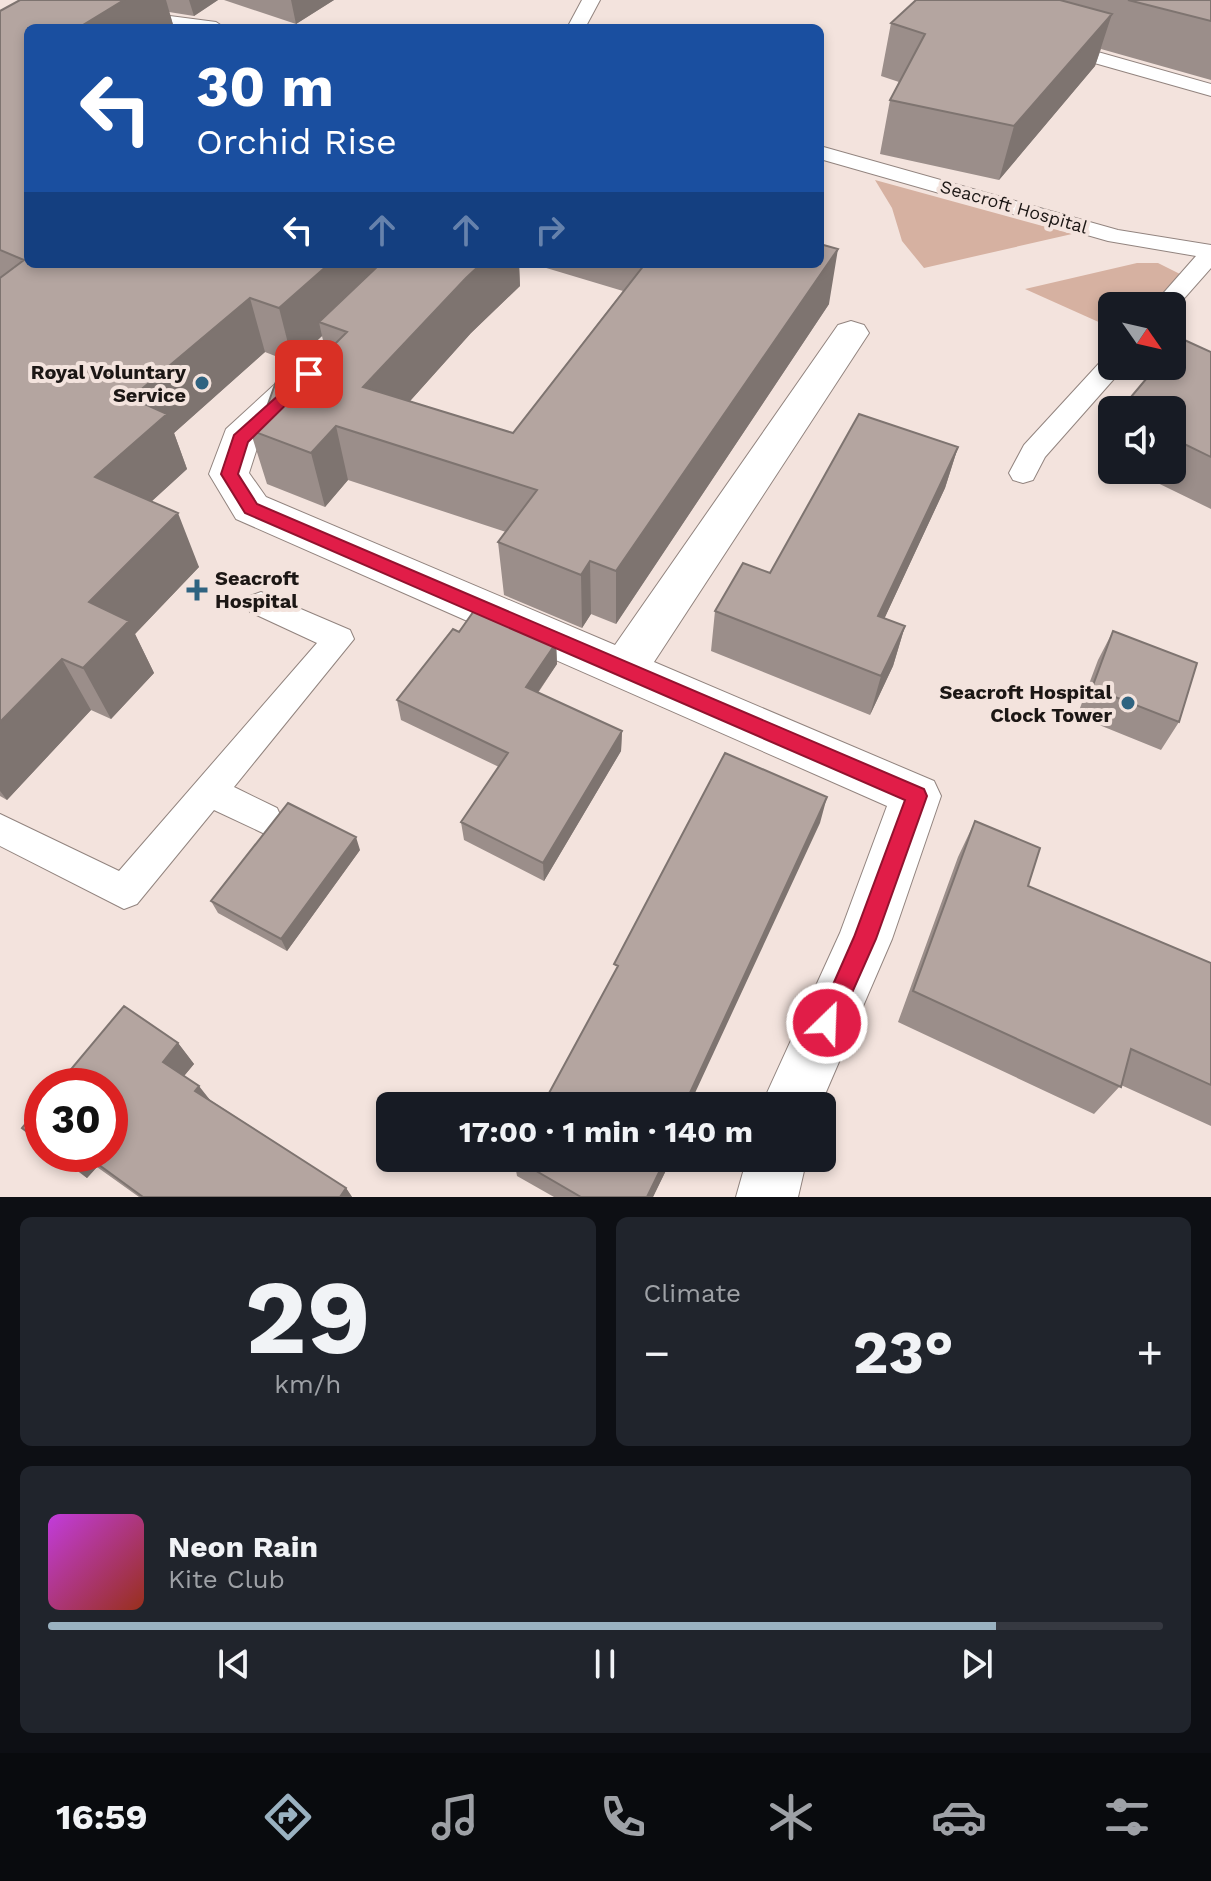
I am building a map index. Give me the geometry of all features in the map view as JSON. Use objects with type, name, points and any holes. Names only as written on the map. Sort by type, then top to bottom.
[{"type":"street","points":[[624,669],[851,333]]},
{"type":"street","points":[[332,352],[240,439],[229,474],[251,508],[916,796],[865,939],[796,1092]]},
{"type":"street","points":[[767,1197],[773,1172]]},
{"type":"lane","points":[[82,0],[137,17],[187,24]]},
{"type":"lane","points":[[578,24],[591,0]]},
{"type":"lane","points":[[1034,40],[1211,90]]},
{"type":"lane","name":"Seacroft Hospital","points":[[824,153],[1116,236],[1211,253]]},
{"type":"lane","points":[[1176,292],[1211,253]]},
{"type":"lane","points":[[1023,473],[1034,452],[1099,380]]},
{"type":"lane","points":[[0,829],[124,892],[339,639],[261,604]]},
{"type":"lane","points":[[209,791],[265,819]]},
{"type":"shaded area","points":[[875,180],[1072,234],[924,268],[902,241],[892,208]]},
{"type":"shaded area","points":[[1137,263],[1158,263],[1182,275],[1164,292],[1098,292],[1098,322],[1025,289]]},
{"type":"building","points":[[20,0],[124,0],[85,24],[24,24],[24,260],[0,250],[0,11]]},
{"type":"building","points":[[916,0],[1060,0],[1112,14],[1014,126],[890,100],[925,34],[891,23]]},
{"type":"building","points":[[1128,0],[1211,0],[1211,21]]},
{"type":"building","points":[[824,245],[838,249],[616,571],[590,561],[581,575],[498,542],[537,490],[336,426],[311,453],[250,430],[274,406],[268,404],[283,362],[309,370],[347,332],[319,322],[376,268],[477,268],[363,387],[513,433],[642,268],[824,268]]},
{"type":"building","points":[[24,260],[24,268],[324,268],[279,308],[250,298],[131,398],[167,414],[95,477],[178,513],[89,602],[129,621],[83,668],[62,659],[0,722],[0,278]]},
{"type":"building","points":[[1186,341],[1211,352],[1211,457],[1186,445],[1186,396],[1132,396],[1145,380],[1186,380]]},
{"type":"building","points":[[859,414],[958,447],[878,616],[905,626],[881,676],[715,611],[743,563],[770,573]]},
{"type":"building","points":[[476,608],[556,643],[526,687],[622,731],[543,863],[461,822],[508,753],[397,700],[453,629],[459,632]]},
{"type":"building","points":[[1113,631],[1197,663],[1179,722],[1092,688]]},
{"type":"building","points":[[725,753],[827,797],[690,1092],[550,1092],[618,966],[614,964]]},
{"type":"building","points":[[288,803],[356,837],[281,939],[211,901]]},
{"type":"building","points":[[975,821],[1040,848],[1028,886],[1211,963],[1211,1085],[1131,1049],[1121,1087],[913,991]]},
{"type":"building","points":[[124,1006],[178,1043],[163,1062],[199,1086],[195,1091],[346,1188],[340,1197],[143,1197],[109,1172],[128,1172],[128,1068],[72,1068]]},
{"type":"building","points":[[538,1172],[659,1172],[647,1197],[581,1197]]},
{"type":"place","name":"Royal Voluntary Service","points":[[202,383]]},
{"type":"place","name":"Seacroft Hospital","points":[[197,590]]},
{"type":"place","name":"Seacroft Hospital Clock Tower","points":[[1128,703]]},
{"type":"route","points":[[309,374],[240,439],[229,474],[251,508],[916,796],[865,939],[827,1023]]}]
